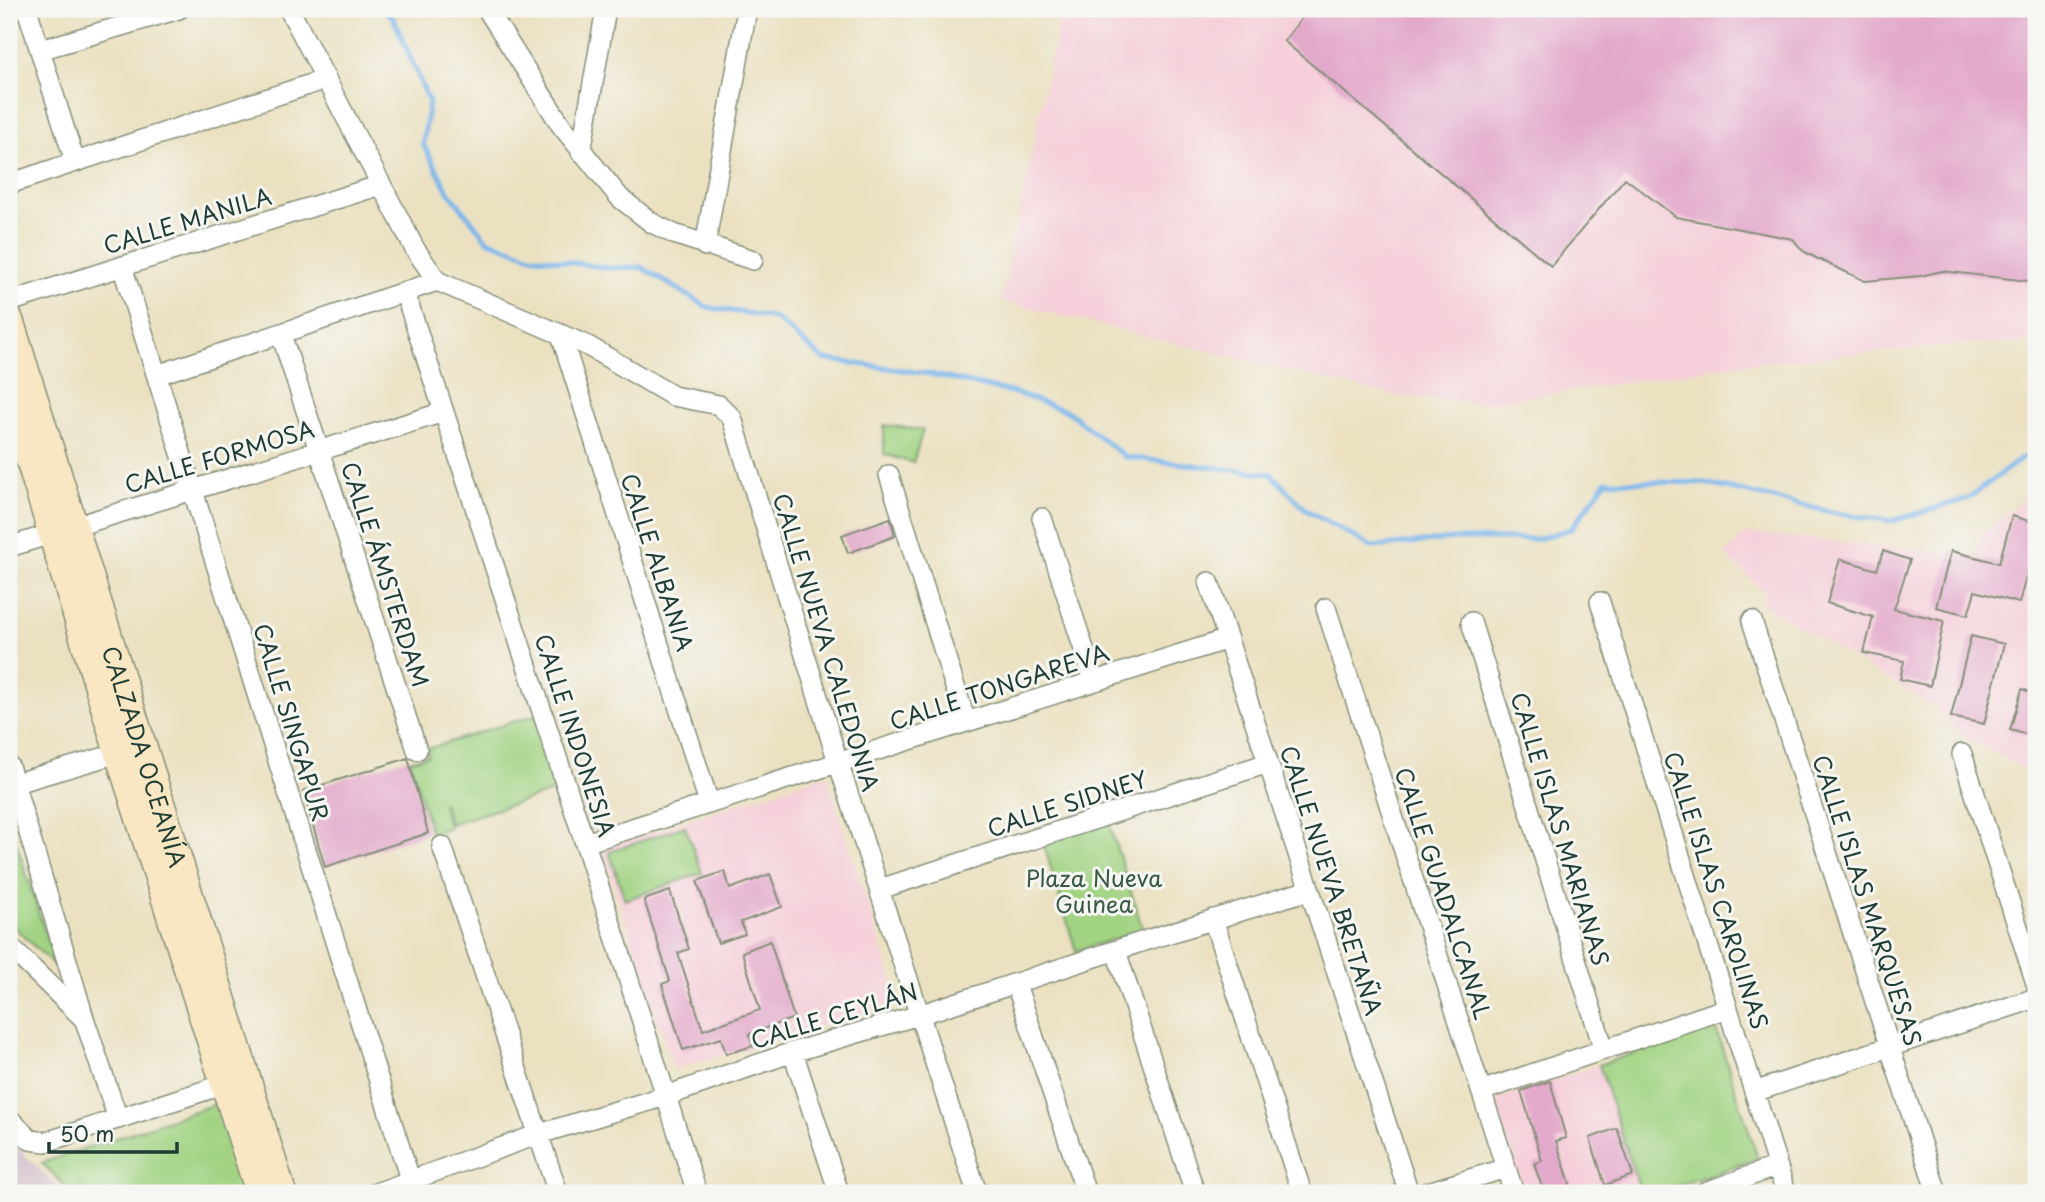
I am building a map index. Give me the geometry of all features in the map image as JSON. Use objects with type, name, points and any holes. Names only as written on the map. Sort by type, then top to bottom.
[{"type":"street","points":[[27,9],[75,162]]},
{"type":"street","points":[[40,50],[179,9]]},
{"type":"street","points":[[157,375],[437,282],[415,249],[289,9]]},
{"type":"street","points":[[487,9],[540,94],[581,152],[635,211],[674,234],[753,260]]},
{"type":"street","points":[[581,152],[607,9]]},
{"type":"street","points":[[705,246],[747,9]]},
{"type":"street","points":[[9,184],[326,79]]},
{"type":"street","name":"CALLE MANILA","points":[[9,302],[381,185]]},
{"type":"street","name":"CALLE SINGAPUR","points":[[122,267],[412,1187]]},
{"type":"street","name":"CALLE NUEVA CALEDONIA","points":[[437,282],[588,346],[673,396],[719,405],[732,418],[838,762],[977,1193]]},
{"type":"street","name":"CALLE INDONESIA","points":[[405,293],[586,843],[697,1193]]},
{"type":"street","name":"CALZADA OCEANÍA","points":[[9,320],[65,530],[131,749],[225,1084],[260,1193]]},
{"type":"street","name":"CALLE ÁMSTERDAM","points":[[281,334],[417,750]]},
{"type":"street","name":"CALLE ALBANIA","points":[[561,335],[709,803]]},
{"type":"street","name":"CALZADA OCEANÍA","points":[[9,390],[14,423],[65,530]]},
{"type":"street","name":"CALLE FORMOSA","points":[[9,547],[444,412]]},
{"type":"street","points":[[890,475],[966,722]]},
{"type":"street","points":[[1042,518],[1094,681]]},
{"type":"street","name":"CALLE NUEVA BRETAÑA","points":[[1209,582],[1409,1193]]},
{"type":"street","name":"CALLE ISLAS CAROLINAS","points":[[1600,603],[1786,1193]]},
{"type":"street","name":"CALLE GUADALCANAL","points":[[1326,608],[1514,1193]]},
{"type":"street","name":"CALLE ISLAS MARQUESAS","points":[[1752,621],[1937,1193]]},
{"type":"street","name":"CALLE ISLAS MARIANAS","points":[[1471,622],[1604,1050]]},
{"type":"street","name":"CALLE TONGAREVA","points":[[586,843],[1228,639]]},
{"type":"street","points":[[118,1119],[10,778],[131,749]]},
{"type":"street","name":"CALZADA OCEANÍA","points":[[131,749],[282,1193]]},
{"type":"street","points":[[1962,754],[2036,983]]},
{"type":"street","name":"CALLE SIDNEY","points":[[880,889],[1268,763]]},
{"type":"street","points":[[442,846],[558,1193]]},
{"type":"street","name":"CALLE CEYLÁN","points":[[376,1193],[412,1187],[540,1135],[666,1096],[793,1052],[919,1015],[1309,890]]},
{"type":"street","points":[[1213,919],[1302,1193]]},
{"type":"street","points":[[9,946],[84,1018]]},
{"type":"street","points":[[1116,951],[1195,1193]]},
{"type":"street","points":[[1016,984],[1086,1193]]},
{"type":"street","points":[[1754,1092],[2036,998]]},
{"type":"street","points":[[1481,1091],[1728,1008]]},
{"type":"street","points":[[793,1052],[839,1193]]},
{"type":"street","points":[[9,1118],[30,1140],[46,1142],[225,1084]]},
{"type":"street","points":[[1703,1193],[1777,1166]]},
{"type":"street","points":[[1425,1193],[1506,1168]]},
{"type":"shaded area","points":[[1061,9],[2036,9],[2036,342],[1965,344],[1733,365],[1485,403],[1391,395],[1001,301]]},
{"type":"shaded area","points":[[2036,488],[2036,776],[1959,733],[1936,708],[1763,605],[1765,593],[1725,554],[1747,533],[1976,555],[1981,536]]},
{"type":"shaded area","points":[[826,775],[899,1002],[674,1069],[602,849]]},
{"type":"shaded area","points":[[1599,1065],[1641,1193],[1525,1193],[1494,1100]]},
{"type":"shaded area","points":[[9,1139],[63,1193],[9,1193]]},
{"type":"green space","points":[[884,425],[923,430],[913,463],[884,454]]},
{"type":"green space","points":[[535,715],[558,790],[450,824],[442,802],[449,828],[431,833],[410,761],[428,755],[427,749]]},
{"type":"green space","points":[[9,820],[56,967],[9,922]]},
{"type":"green space","name":"Plaza Nueva Guinea","points":[[1108,820],[1143,930],[1076,951],[1043,842]]},
{"type":"green space","points":[[685,826],[702,873],[625,900],[609,852]]},
{"type":"green space","points":[[1715,1026],[1758,1159],[1655,1193],[1641,1193],[1599,1065]]},
{"type":"green space","points":[[224,1101],[255,1193],[72,1193],[42,1163]]},
{"type":"building","points":[[1309,9],[2036,9],[2036,282],[1942,271],[1920,276],[1865,281],[1803,251],[1793,239],[1676,217],[1625,178],[1551,266],[1284,41]]},
{"type":"building","points":[[2012,516],[2036,523],[2036,540],[2019,603],[1975,591],[1968,615],[1936,607],[1951,551],[1999,563]]},
{"type":"building","points":[[890,518],[895,536],[848,553],[842,535]]},
{"type":"building","points":[[1883,551],[1910,560],[1894,609],[1944,621],[1930,686],[1900,679],[1904,661],[1864,653],[1873,617],[1827,603],[1840,559],[1877,570]]},
{"type":"building","points":[[1971,636],[2004,644],[1984,724],[1951,717]]},
{"type":"building","points":[[2022,689],[2036,694],[2036,737],[2010,730]]},
{"type":"building","points":[[408,758],[428,833],[325,867],[303,791]]},
{"type":"building","points":[[725,871],[730,889],[770,874],[782,907],[741,922],[745,934],[718,943],[697,881]]},
{"type":"building","points":[[670,891],[689,949],[678,953],[703,1030],[760,1010],[742,952],[770,941],[794,1018],[749,1034],[753,1046],[726,1054],[721,1038],[683,1050],[662,984],[670,981],[644,900]]},
{"type":"building","points":[[1550,1081],[1566,1138],[1556,1141],[1571,1186],[1544,1193],[1534,1164],[1542,1161],[1521,1091]]},
{"type":"building","points":[[1617,1128],[1633,1175],[1605,1185],[1590,1138]]},
{"type":"waterway","points":[[381,9],[393,17],[429,102],[423,144],[448,191],[487,240],[531,256],[607,268],[641,267],[707,307],[775,318],[823,359],[930,374],[1015,393],[1067,411],[1125,457],[1271,474],[1306,510],[1372,547],[1453,539],[1537,539],[1571,529],[1606,481],[1704,483],[1841,514],[1892,521],[1967,499],[2036,448]]}]
